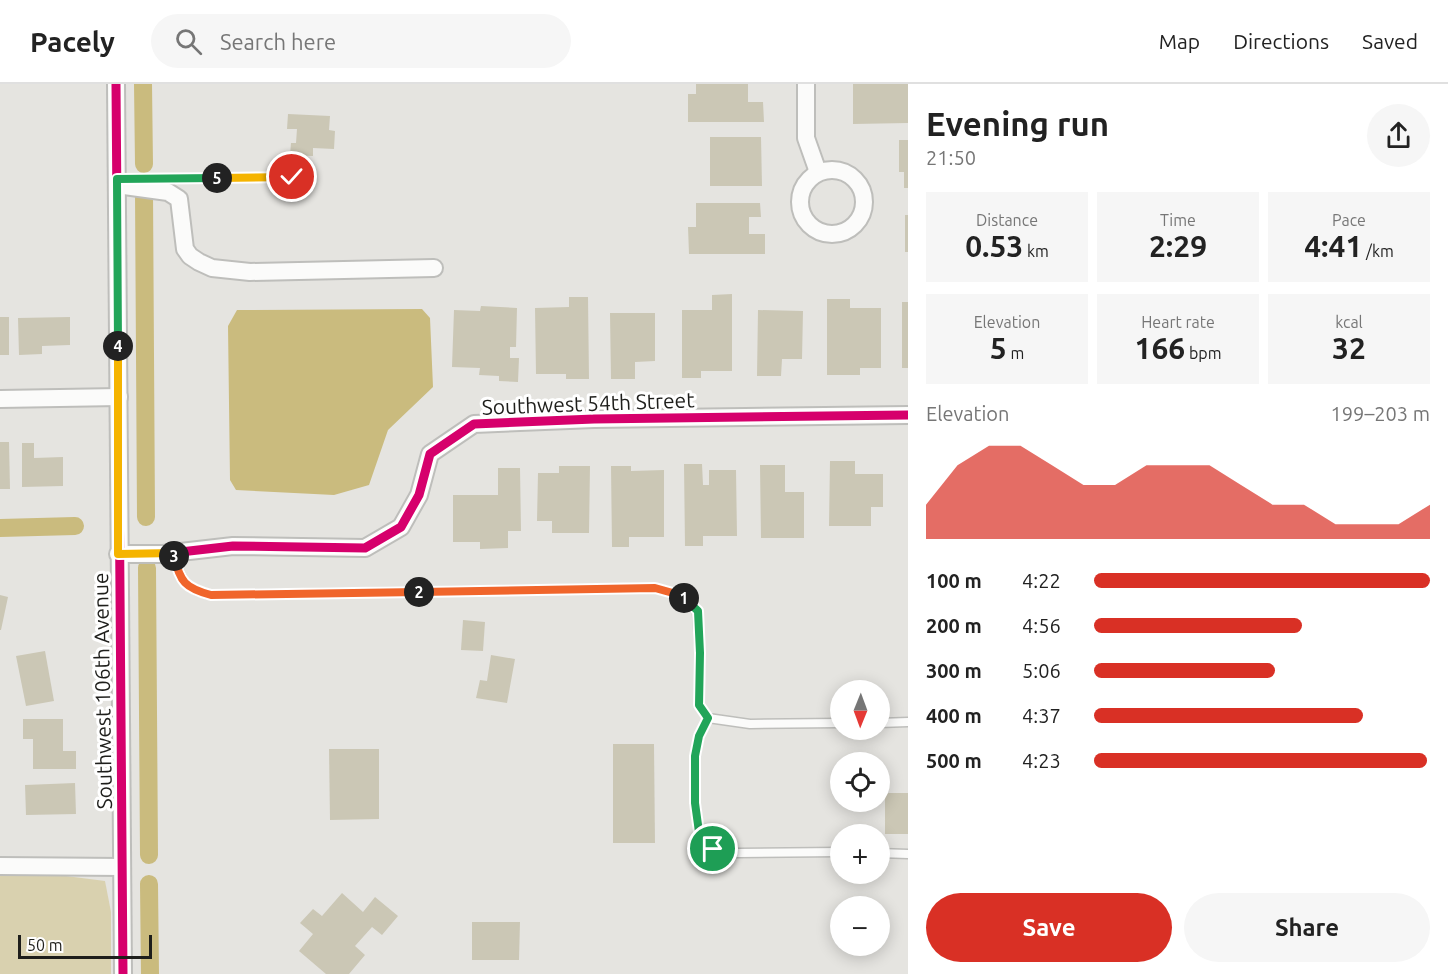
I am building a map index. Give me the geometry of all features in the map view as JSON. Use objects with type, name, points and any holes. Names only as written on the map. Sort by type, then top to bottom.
[{"type":"street","name":"Southwest 106th Avenue","points":[[116,84],[123,974]]},
{"type":"street","points":[[806,84],[806,138],[818,172]]},
{"type":"street","points":[[117,182],[168,192],[179,200],[185,249],[199,262],[212,268],[250,272],[434,268]]},
{"type":"street","points":[[0,399],[119,397]]},
{"type":"street","name":"Southwest 54th Street","points":[[118,554],[174,553],[233,546],[364,548],[401,527],[419,495],[430,454],[474,424],[594,419],[908,416]]},
{"type":"street","points":[[0,866],[122,867]]},
{"type":"lane","points":[[117,182],[292,177]]},
{"type":"lane","points":[[174,553],[182,582],[196,591],[211,595],[655,588],[680,595],[698,611],[699,705],[708,718],[750,724],[830,723]]},
{"type":"lane","points":[[708,718],[699,736],[695,756],[695,803],[699,832],[713,849],[738,853],[830,852]]},
{"type":"lane","points":[[890,723],[908,722]]},
{"type":"lane","points":[[890,854],[908,855]]},
{"type":"shaded area","points":[[422,309],[430,318],[433,387],[388,430],[369,485],[334,495],[236,490],[230,480],[228,326],[237,310]]},
{"type":"shaded area","points":[[0,875],[66,876],[105,881],[111,912],[111,974],[0,974]]},
{"type":"building","points":[[696,84],[748,84],[748,102],[763,102],[764,122],[688,122],[688,94],[696,94]]},
{"type":"building","points":[[853,84],[908,84],[908,123],[853,124]]},
{"type":"building","points":[[288,114],[330,116],[329,130],[335,131],[334,149],[313,148],[313,156],[290,155],[291,143],[296,143],[297,129],[287,129]]},
{"type":"building","points":[[710,137],[761,137],[762,186],[710,186]]},
{"type":"building","points":[[899,140],[908,140],[908,188],[904,188],[904,172],[899,172]]},
{"type":"building","points":[[696,203],[760,203],[761,217],[749,217],[749,234],[765,234],[765,254],[689,254],[688,227],[696,227]]},
{"type":"building","points":[[905,215],[908,215],[908,252],[905,252]]},
{"type":"building","points":[[732,294],[732,371],[701,371],[701,378],[682,378],[682,310],[712,310],[712,295]]},
{"type":"building","points":[[569,297],[588,297],[589,379],[566,379],[566,374],[536,374],[535,308],[569,307]]},
{"type":"building","points":[[827,299],[850,299],[850,308],[881,308],[881,368],[860,368],[860,375],[827,375]]},
{"type":"building","points":[[902,302],[908,302],[908,368],[902,368]]},
{"type":"building","points":[[481,306],[517,308],[516,347],[510,347],[510,358],[519,358],[518,382],[499,381],[499,376],[479,375],[480,368],[452,367],[454,310],[480,311]]},
{"type":"building","points":[[758,310],[803,311],[802,359],[782,359],[781,376],[757,376]]},
{"type":"building","points":[[610,313],[655,313],[655,361],[635,362],[635,379],[611,379]]},
{"type":"building","points":[[0,317],[9,317],[9,355],[0,355]]},
{"type":"building","points":[[70,317],[70,345],[42,346],[42,354],[19,355],[18,318]]},
{"type":"building","points":[[0,442],[9,442],[10,489],[0,489]]},
{"type":"building","points":[[22,443],[34,443],[34,458],[63,457],[63,486],[22,487]]},
{"type":"building","points":[[830,461],[855,461],[855,474],[883,474],[883,507],[871,507],[871,526],[829,526]]},
{"type":"building","points":[[684,464],[702,464],[703,485],[709,485],[709,470],[736,470],[737,536],[703,536],[703,546],[685,546]]},
{"type":"building","points":[[760,465],[785,465],[785,492],[804,492],[804,538],[761,538]]},
{"type":"building","points":[[559,466],[590,466],[589,533],[552,533],[552,521],[537,521],[538,473],[559,473]]},
{"type":"building","points":[[611,466],[631,466],[631,471],[664,470],[664,537],[629,537],[629,547],[612,547]]},
{"type":"building","points":[[498,468],[520,468],[521,531],[508,531],[508,548],[480,549],[480,542],[453,542],[453,495],[498,495]]},
{"type":"building","points":[[0,595],[8,597],[1,630],[0,630]]},
{"type":"building","points":[[463,620],[485,622],[483,651],[461,650]]},
{"type":"building","points":[[45,651],[54,701],[26,706],[16,656]]},
{"type":"building","points":[[491,655],[515,659],[507,703],[476,698],[480,680],[487,681]]},
{"type":"building","points":[[23,719],[63,719],[63,751],[76,751],[76,769],[33,769],[33,739],[23,739]]},
{"type":"building","points":[[613,744],[654,744],[655,843],[613,843]]},
{"type":"building","points":[[329,749],[379,749],[379,819],[330,820]]},
{"type":"building","points":[[75,783],[76,814],[26,815],[25,785]]},
{"type":"building","points":[[890,793],[908,793],[908,834],[890,834],[890,824],[885,824],[885,812],[890,812]]},
{"type":"building","points":[[342,893],[363,912],[375,897],[398,916],[382,935],[372,927],[355,946],[365,955],[349,974],[326,974],[299,951],[313,934],[300,923],[313,909],[322,916]]},
{"type":"building","points":[[472,922],[520,922],[519,960],[472,960]]},
{"type":"waterway","points":[[143,84],[144,164]]},
{"type":"waterway","points":[[144,193],[146,517]]},
{"type":"waterway","points":[[0,528],[75,526]]},
{"type":"waterway","points":[[147,568],[149,855]]},
{"type":"waterway","points":[[149,884],[150,974]]},
{"type":"cycle path","points":[[116,84],[123,974]]},
{"type":"cycle path","points":[[118,554],[163,554],[233,546],[365,548],[401,527],[419,495],[430,454],[474,424],[594,419],[908,415]]},
{"type":"route","points":[[292,177],[117,179],[118,554],[174,553],[182,582],[196,591],[211,595],[655,588],[680,595],[698,611],[699,705],[708,718],[699,736],[695,756],[695,803],[699,832],[713,849]]}]
